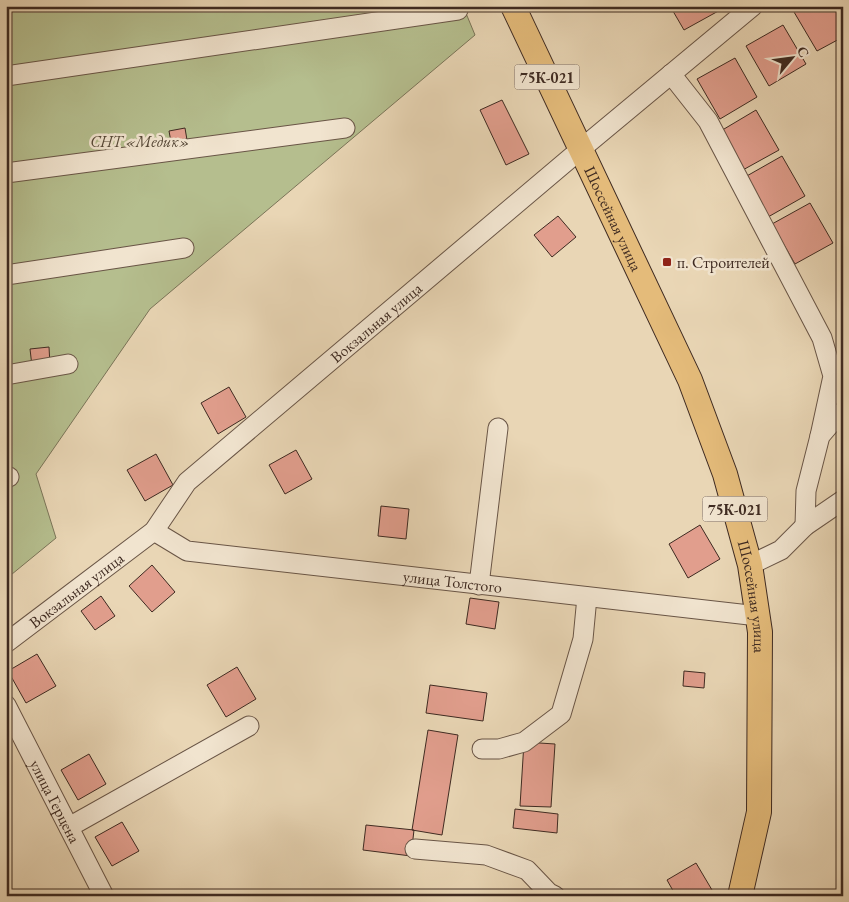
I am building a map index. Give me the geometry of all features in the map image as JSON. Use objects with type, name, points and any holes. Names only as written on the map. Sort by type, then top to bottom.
[{"type":"main road","name":"75К-021","points":[[514,6],[581,149]]},
{"type":"main road","name":"Шоссейная улица","points":[[581,149],[690,380],[725,474],[750,565],[760,632],[759,812],[740,896]]},
{"type":"street","name":"Вокзальная улица","points":[[6,643],[154,531],[187,482],[753,6]]},
{"type":"street","points":[[6,76],[458,10]]},
{"type":"street","points":[[671,74],[708,121],[822,338],[833,376],[806,491],[805,526]]},
{"type":"street","points":[[6,173],[345,128]]},
{"type":"street","points":[[6,274],[184,248]]},
{"type":"street","points":[[6,376],[68,364]]},
{"type":"street","points":[[820,436],[838,415],[843,412]]},
{"type":"street","points":[[479,585],[498,428]]},
{"type":"street","points":[[750,565],[781,550],[805,526],[843,500]]},
{"type":"street","name":"улица Толстого","points":[[154,531],[187,551],[758,616]]},
{"type":"street","points":[[482,749],[499,749],[524,742],[561,714],[582,639],[587,597]]},
{"type":"street","name":"улица Герцена","points":[[6,705],[104,896]]},
{"type":"street","points":[[69,827],[249,726]]},
{"type":"street","points":[[415,848],[486,855],[527,870],[555,896]]},
{"type":"green space","name":"СНТ «Медик»","points":[[6,6],[463,6],[475,35],[150,309],[36,474],[56,538],[6,579]]},
{"type":"building","points":[[670,6],[720,6],[722,9],[684,30]]},
{"type":"building","points":[[804,6],[840,6],[843,10],[843,37],[817,51],[794,12]]},
{"type":"building","points":[[783,25],[806,64],[769,86],[746,46]]},
{"type":"building","points":[[735,58],[757,97],[720,119],[697,79]]},
{"type":"building","points":[[502,100],[529,154],[506,165],[480,110]]},
{"type":"building","points":[[756,110],[779,150],[741,171],[719,132]]},
{"type":"building","points":[[185,128],[187,140],[171,142],[169,131]]},
{"type":"building","points":[[782,156],[805,196],[768,217],[745,177]]},
{"type":"building","points":[[810,203],[833,243],[795,264],[772,224]]},
{"type":"building","points":[[558,216],[576,237],[552,257],[534,235]]},
{"type":"building","points":[[49,347],[50,365],[32,366],[30,349]]},
{"type":"building","points":[[229,387],[246,417],[218,434],[201,403]]},
{"type":"building","points":[[296,450],[312,479],[285,494],[269,465]]},
{"type":"building","points":[[156,454],[173,485],[145,501],[127,470]]},
{"type":"building","points":[[381,506],[409,509],[406,539],[378,536]]},
{"type":"building","points":[[700,525],[720,559],[688,578],[669,544]]},
{"type":"building","points":[[152,565],[175,592],[152,612],[129,586]]},
{"type":"building","points":[[101,596],[115,616],[95,630],[81,611]]},
{"type":"building","points":[[470,598],[499,602],[495,629],[466,624]]},
{"type":"building","points":[[37,654],[56,686],[26,703],[8,671]]},
{"type":"building","points":[[237,667],[256,699],[226,717],[207,685]]},
{"type":"building","points":[[684,671],[705,673],[704,688],[683,686]]},
{"type":"building","points":[[430,685],[487,693],[483,721],[426,713]]},
{"type":"building","points":[[428,730],[458,735],[442,835],[412,830]]},
{"type":"building","points":[[524,742],[555,744],[551,807],[520,806]]},
{"type":"building","points":[[89,754],[106,784],[78,800],[61,770]]},
{"type":"building","points":[[515,809],[558,814],[557,833],[513,828]]},
{"type":"building","points":[[122,822],[139,851],[112,866],[95,837]]},
{"type":"building","points":[[366,825],[414,830],[411,856],[363,850]]},
{"type":"building","points":[[696,863],[715,895],[676,896],[667,880]]},
{"type":"place","name":"п. Строителей","points":[[667,262]]}]
